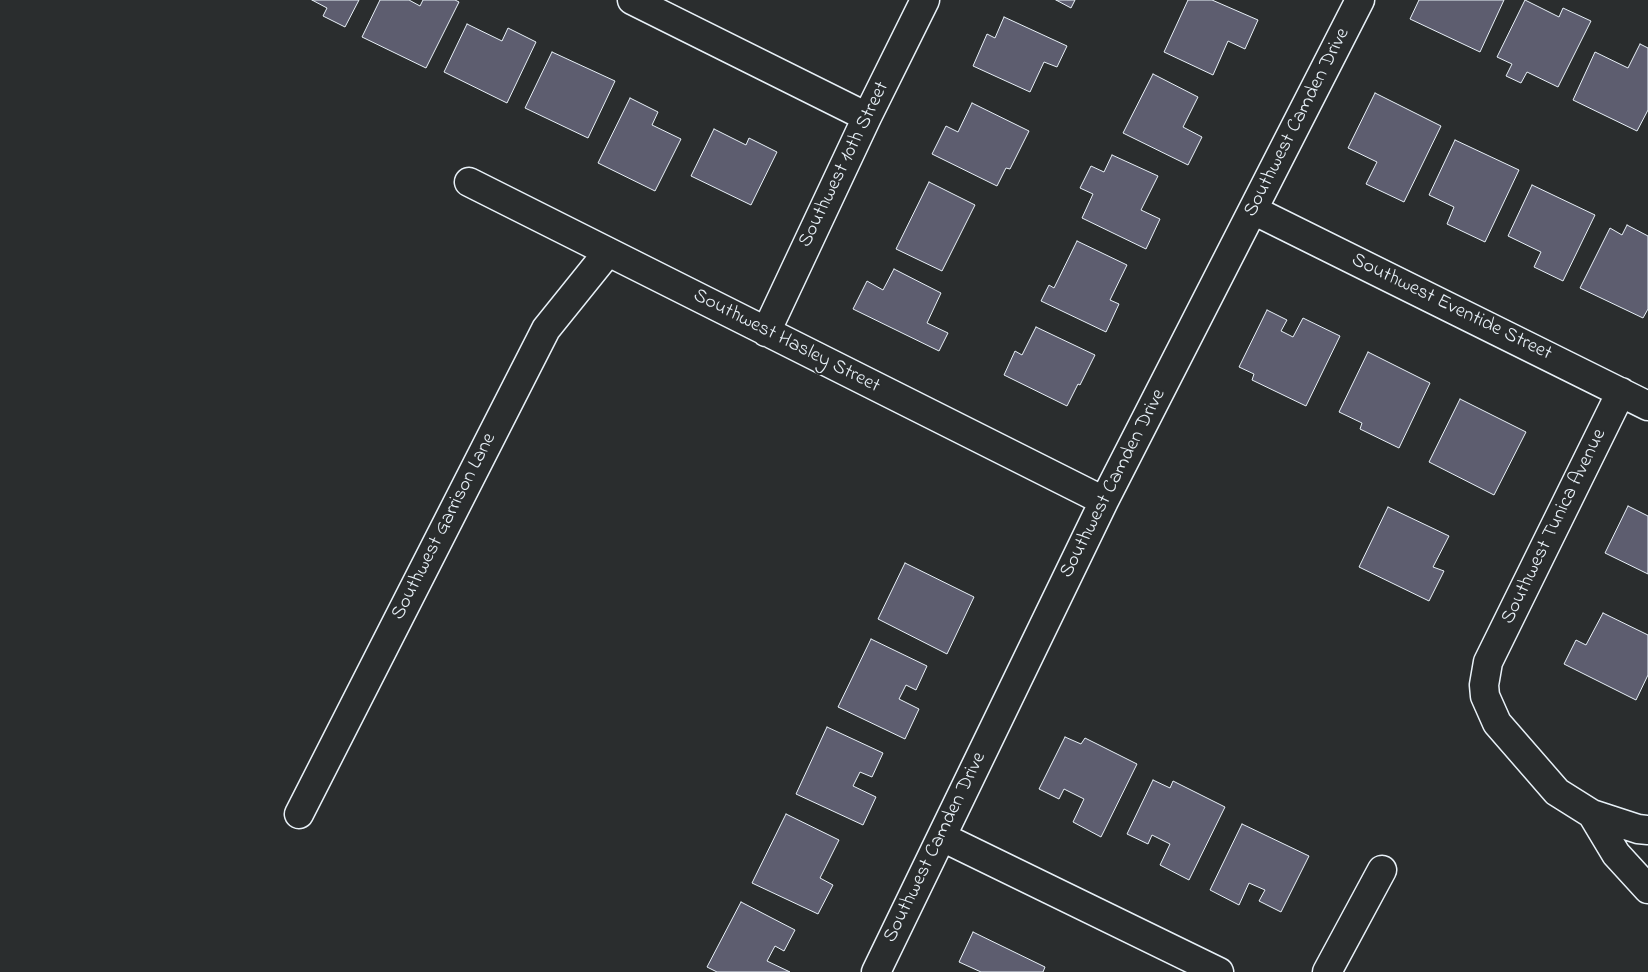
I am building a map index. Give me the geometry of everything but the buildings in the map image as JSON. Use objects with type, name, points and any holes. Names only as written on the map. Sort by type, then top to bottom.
[{"type":"street","points":[[632,0],[867,117]]},
{"type":"street","name":"Southwest 10th Street","points":[[766,332],[867,117],[925,0]]},
{"type":"street","name":"Southwest Camden Drive","points":[[876,972],[1104,501],[1360,0]]},
{"type":"street","name":"Southwest Hasley Street","points":[[469,182],[1104,501]]},
{"type":"street","name":"Southwest Eventide Street","points":[[1253,210],[1648,406]]},
{"type":"street","name":"Southwest Garrison Lane","points":[[299,814],[546,329],[608,252]]},
{"type":"street","name":"Southwest Tunica Avenue","points":[[1592,814],[1557,792],[1497,723],[1485,696],[1484,685],[1488,662],[1621,392]]},
{"type":"street","points":[[1592,814],[1638,829],[1648,830]]},
{"type":"street","points":[[1592,814],[1616,854],[1648,889]]},
{"type":"street","points":[[942,837],[1219,972]]},
{"type":"street","points":[[1327,972],[1382,870]]}]
